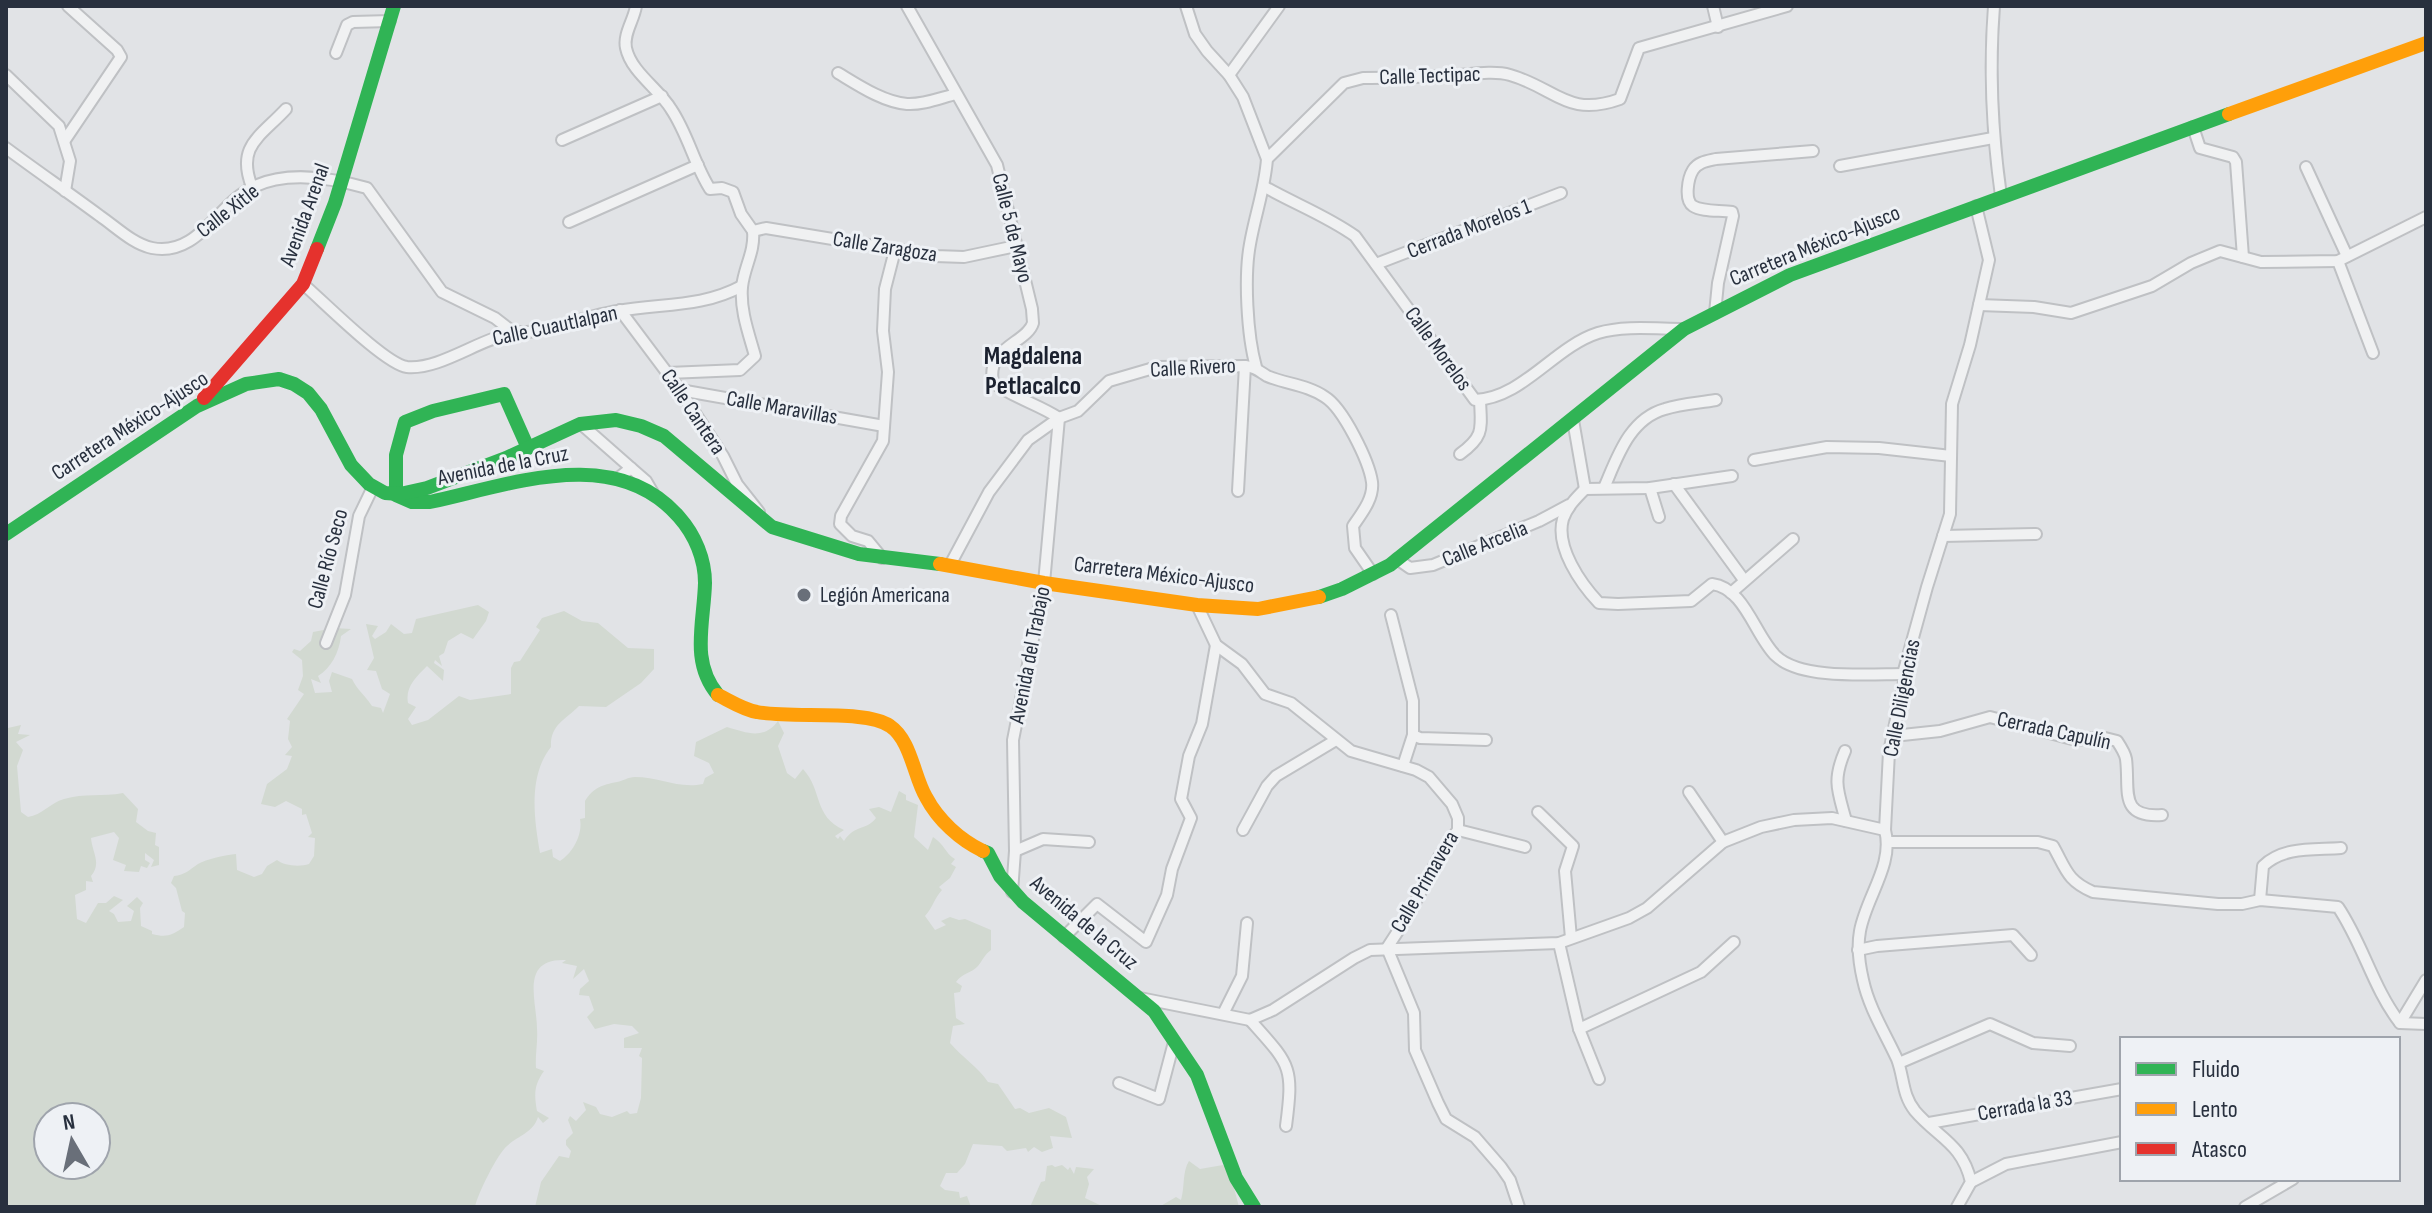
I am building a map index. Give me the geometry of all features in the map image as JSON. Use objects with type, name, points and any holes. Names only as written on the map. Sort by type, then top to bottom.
[{"type":"main road","name":"Avenida Arenal","points":[[197,406],[303,284],[324,236],[392,14]]},
{"type":"main road","name":"Carretera México-Ajusco","points":[[6,534],[197,406],[230,388],[252,380],[270,378],[289,382],[307,392],[320,406],[350,465],[373,487],[396,495],[485,467],[581,424],[618,420],[647,427],[664,436],[772,527],[830,547],[882,558],[950,565],[1044,583],[1197,605],[1258,609],[1283,606],[1342,589],[1397,559],[1684,329],[1790,275],[2426,43]]},
{"type":"main road","points":[[396,495],[396,455],[405,422],[433,411],[504,394],[528,448]]},
{"type":"main road","name":"Avenida de la Cruz","points":[[396,495],[412,502],[430,502],[550,476],[578,473],[600,474],[654,495],[688,527],[699,549],[705,583],[699,647],[707,682],[718,695],[755,712],[809,717],[868,717],[892,727],[904,745],[926,798],[947,825],[971,845],[988,853],[1012,892],[1154,1011],[1197,1075],[1236,1178],[1254,1207]]},
{"type":"street","points":[[65,140],[121,57],[68,6]]},
{"type":"street","points":[[636,6],[625,46],[631,61],[662,96],[689,141],[710,189],[722,188],[733,192],[741,214],[753,231],[754,245],[742,286],[743,312],[755,356],[740,370],[668,373]]},
{"type":"street","name":"Calle 5 de Mayo","points":[[907,6],[997,165],[1016,246],[1033,323],[1001,353],[992,375],[993,382],[1022,399],[1040,404],[1059,418]]},
{"type":"street","points":[[1186,6],[1195,34],[1243,97],[1267,159],[1265,187],[1249,246],[1250,366],[1238,491]]},
{"type":"street","points":[[1229,75],[1279,6]]},
{"type":"street","points":[[1713,6],[1718,27]]},
{"type":"street","name":"Calle Tectipac","points":[[1267,159],[1344,83],[1353,79],[1508,75],[1571,104],[1590,107],[1605,105],[1620,99],[1639,48],[1787,6]]},
{"type":"street","points":[[1994,6],[1991,77],[1993,138],[2001,196]]},
{"type":"street","points":[[336,53],[347,25],[392,14]]},
{"type":"street","points":[[838,73],[905,104],[956,94]]},
{"type":"street","points":[[6,75],[59,126],[70,161],[65,191]]},
{"type":"street","points":[[562,140],[662,96]]},
{"type":"street","points":[[252,187],[245,162],[247,150],[286,109]]},
{"type":"street","points":[[2193,127],[2200,148],[2233,157],[2236,162],[2243,257]]},
{"type":"street","points":[[1840,166],[1993,138]]},
{"type":"street","name":"Calle Xitle","points":[[6,148],[139,243],[160,249],[193,239],[252,187],[291,178],[341,181],[367,188],[442,292],[495,318],[513,332]]},
{"type":"street","points":[[1715,313],[1718,283],[1733,216],[1732,212],[1696,208],[1690,203],[1688,196],[1692,171],[1701,162],[1716,159],[1813,151]]},
{"type":"street","points":[[569,222],[698,165]]},
{"type":"street","points":[[2306,167],[2342,258],[2373,353]]},
{"type":"street","name":"Calle Morelos","points":[[1265,187],[1299,207],[1329,218],[1355,236],[1475,400],[1489,400],[1598,333],[1684,329]]},
{"type":"street","name":"Cerrada Morelos 1","points":[[1376,264],[1561,193]]},
{"type":"street","name":"Calle Diligencias","points":[[1971,1182],[1960,1153],[1916,1112],[1906,1098],[1899,1063],[1863,982],[1858,950],[1860,928],[1885,862],[1889,752],[1903,674],[1950,514],[1952,404],[1989,260],[1976,206]]},
{"type":"street","points":[[1979,305],[2034,307],[2071,313],[2152,286],[2191,263],[2220,251],[2261,262],[2342,258],[2426,217]]},
{"type":"street","name":"Calle Zaragoza","points":[[753,231],[766,228],[935,256],[964,257],[1016,246]]},
{"type":"street","points":[[882,558],[868,541],[852,536],[840,524],[841,516],[883,441],[888,372],[883,331],[885,289],[895,250]]},
{"type":"street","name":"Calle Cuautlalpan","points":[[303,284],[386,359],[405,367],[426,366],[483,341],[513,332],[535,332],[620,310],[678,306],[725,295],[742,286]]},
{"type":"street","name":"Calle Cantera","points":[[620,310],[680,390],[723,456],[737,484],[758,507],[760,517]]},
{"type":"street","name":"Calle Rivero","points":[[950,565],[1000,476],[1028,440],[1059,418],[1078,411],[1109,381],[1157,367],[1250,366],[1321,394],[1335,403],[1349,423],[1372,483],[1368,505],[1353,526],[1355,548],[1373,574]]},
{"type":"street","name":"Calle Maravillas","points":[[680,390],[884,426]]},
{"type":"street","points":[[1460,454],[1474,444],[1481,433],[1480,400]]},
{"type":"street","points":[[1604,488],[1632,430],[1662,409],[1716,400]]},
{"type":"street","name":"Avenida del Trabajo","points":[[1012,892],[1015,851],[1013,740],[1035,642],[1044,583],[1059,418]]},
{"type":"street","points":[[1573,420],[1585,489],[1650,488],[1732,476]]},
{"type":"street","points":[[581,424],[646,481],[654,495]]},
{"type":"street","points":[[1754,460],[1827,447],[1879,448],[1951,456]]},
{"type":"street","points":[[617,479],[631,468]]},
{"type":"street","points":[[1674,484],[1744,580]]},
{"type":"street","name":"Calle Río Seco","points":[[326,643],[345,595],[359,516],[373,487]]},
{"type":"street","points":[[1650,488],[1659,517]]},
{"type":"street","name":"Calle Arcelia","points":[[1397,559],[1410,568],[1433,565],[1539,521],[1570,504],[1585,489]]},
{"type":"street","name":"Calle Arcelia","points":[[1570,504],[1563,520],[1567,553],[1588,591],[1599,603],[1691,601],[1712,584],[1723,586],[1731,593]]},
{"type":"street","points":[[1943,536],[2036,534]]},
{"type":"street","points":[[1793,539],[1731,593],[1777,657],[1799,668],[1841,674],[1903,674]]},
{"type":"street","name":"Calle Primavera","points":[[1197,605],[1216,645],[1242,664],[1265,694],[1291,703],[1351,751],[1429,777],[1442,790],[1458,818],[1458,830],[1387,948],[1414,1013],[1415,1050],[1446,1119],[1475,1137],[1501,1167],[1510,1180],[1519,1207]]},
{"type":"street","points":[[1391,615],[1413,701],[1413,735],[1403,766]]},
{"type":"street","points":[[1064,937],[1097,904],[1146,942],[1167,895],[1172,869],[1191,818],[1181,799],[1189,756],[1202,724],[1216,645]]},
{"type":"street","name":"Cerrada Capulín","points":[[1893,736],[1940,731],[1990,717],[2076,740],[2101,737],[2117,741],[2125,756],[2127,794],[2132,807],[2144,816],[2162,815]]},
{"type":"street","points":[[1413,735],[1420,738],[1486,740]]},
{"type":"street","points":[[1243,830],[1267,786],[1276,776],[1336,740]]},
{"type":"street","points":[[1845,751],[1837,770],[1837,789],[1846,821]]},
{"type":"street","points":[[1689,792],[1723,842]]},
{"type":"street","points":[[1538,812],[1573,846],[1565,871],[1571,938]]},
{"type":"street","points":[[1286,1126],[1291,1085],[1288,1070],[1282,1057],[1250,1020],[1273,1010],[1370,950],[1559,943],[1629,918],[1647,908],[1723,842],[1761,827],[1794,820],[1832,818],[1885,830]]},
{"type":"street","points":[[1458,830],[1525,847]]},
{"type":"street","points":[[1015,851],[1043,839],[1089,842]]},
{"type":"street","points":[[1888,842],[2038,842],[2053,846],[2068,875],[2077,885],[2093,892],[2218,904],[2260,900],[2338,907],[2367,960],[2383,1002],[2400,1023],[2426,1024]]},
{"type":"street","points":[[2260,900],[2263,866],[2273,856],[2293,850],[2341,848]]},
{"type":"street","points":[[1223,1014],[1242,976],[1247,923]]},
{"type":"street","points":[[1858,950],[2013,935],[2031,955]]},
{"type":"street","points":[[1579,1029],[1701,972],[1734,942]]},
{"type":"street","points":[[1559,943],[1579,1029],[1599,1079]]},
{"type":"street","points":[[2400,1023],[2426,980]]},
{"type":"street","name":"Avenida de la Cruz","points":[[1138,998],[1250,1020]]},
{"type":"street","points":[[1899,1063],[1990,1024],[2033,1043],[2070,1046]]},
{"type":"street","points":[[1119,1083],[1159,1099],[1174,1042]]},
{"type":"street","name":"Cerrada la 33","points":[[1929,1123],[2120,1089]]},
{"type":"street","points":[[1957,1207],[1971,1182],[2006,1164],[2120,1142]]},
{"type":"street","points":[[2248,1206],[2290,1181]]},
{"type":"shaded area","points":[[478,605],[489,612],[473,639],[461,633],[448,641],[444,653],[439,656],[442,666],[435,660],[434,663],[444,670],[443,681],[427,666],[412,683],[408,703],[416,707],[408,719],[412,725],[428,720],[459,696],[470,700],[511,694],[511,668],[514,662],[520,661],[540,630],[536,627],[542,618],[564,611],[582,621],[598,623],[628,648],[654,649],[654,669],[641,683],[606,707],[579,706],[553,733],[551,747],[536,784],[535,812],[540,853],[552,849],[553,857],[560,861],[576,843],[580,819],[585,818],[585,801],[595,790],[635,777],[685,785],[703,784],[705,778],[714,773],[709,763],[694,756],[696,742],[727,727],[761,733],[778,721],[784,733],[778,746],[787,773],[795,779],[803,769],[827,818],[844,830],[835,836],[838,839],[840,836],[844,841],[852,832],[872,822],[876,818],[869,809],[879,807],[891,812],[899,791],[906,795],[906,800],[918,805],[914,837],[928,850],[933,837],[955,859],[951,864],[956,867],[950,878],[939,887],[942,890],[925,916],[935,930],[946,925],[941,921],[950,917],[965,919],[991,930],[991,950],[976,968],[956,982],[962,986],[960,992],[954,993],[956,1018],[965,1024],[953,1026],[950,1043],[988,1082],[998,1084],[1015,1109],[1029,1113],[1049,1108],[1066,1117],[1072,1138],[1050,1136],[1053,1148],[1042,1152],[1034,1147],[1028,1152],[1026,1148],[1007,1151],[1002,1146],[973,1144],[965,1164],[957,1173],[946,1173],[940,1186],[959,1192],[960,1198],[967,1196],[971,1207],[535,1207],[541,1182],[559,1156],[569,1158],[571,1151],[566,1140],[573,1133],[568,1120],[570,1116],[576,1121],[586,1110],[583,1102],[596,1107],[600,1114],[612,1117],[627,1111],[637,1113],[641,1098],[642,1058],[639,1056],[642,1048],[624,1048],[624,1038],[639,1033],[632,1026],[614,1024],[595,1029],[587,1017],[594,1010],[589,996],[579,995],[580,989],[589,981],[584,969],[573,979],[577,966],[562,963],[566,960],[551,961],[542,966],[534,983],[536,1068],[544,1071],[537,1085],[536,1105],[537,1111],[549,1118],[543,1123],[538,1117],[529,1130],[503,1150],[488,1175],[475,1207],[6,1207],[8,728],[21,725],[18,734],[30,735],[16,742],[23,750],[17,766],[21,812],[28,817],[64,799],[123,793],[138,809],[136,822],[156,833],[159,865],[151,867],[154,860],[145,853],[145,860],[150,863],[147,868],[141,866],[139,872],[124,871],[126,865],[113,860],[119,838],[114,832],[91,838],[96,867],[91,876],[93,882],[86,881],[86,890],[75,895],[77,919],[86,923],[98,903],[106,903],[114,896],[123,900],[109,911],[118,922],[131,921],[134,911],[127,906],[137,897],[143,903],[140,908],[141,926],[152,931],[152,934],[169,935],[184,927],[185,913],[176,888],[171,883],[174,876],[206,860],[236,854],[237,870],[254,877],[277,860],[288,865],[301,865],[309,864],[314,856],[315,838],[308,837],[312,833],[302,809],[286,801],[275,807],[261,804],[267,784],[287,769],[292,756],[285,755],[292,747],[288,739],[290,721],[287,719],[304,694],[298,690],[303,676],[302,660],[292,652],[294,649],[300,651],[311,641],[313,632],[351,629],[341,636],[334,659],[318,676],[321,683],[311,679],[315,693],[332,692],[329,681],[332,672],[352,679],[372,706],[381,708],[383,713],[390,694],[382,689],[376,671],[367,670],[374,658],[366,624],[378,626],[372,636],[375,639],[386,632],[391,624],[404,634],[412,633],[416,619]]},
{"type":"shaded area","points":[[1189,1161],[1200,1169],[1223,1165],[1230,1173],[1239,1207],[1159,1207],[1176,1197],[1181,1200]]},
{"type":"shaded area","points":[[1062,1165],[1068,1170],[1070,1167],[1074,1174],[1076,1167],[1094,1169],[1087,1177],[1089,1184],[1085,1198],[1104,1207],[1030,1207],[1041,1182],[1045,1181],[1047,1166]]},
{"type":"traffic: fast","points":[[317,249],[335,203],[394,6]]},
{"type":"traffic: fast","points":[[1319,597],[1390,565],[1684,329],[1790,275],[2229,114]]},
{"type":"traffic: fast","points":[[6,534],[197,406],[246,384],[279,379],[308,393],[321,409],[351,465],[369,484],[385,493],[400,494],[427,488],[506,458],[580,424],[616,420],[664,436],[772,527],[859,554],[940,564]]},
{"type":"traffic: fast","points":[[528,448],[504,394],[433,411],[405,422],[396,455],[396,495],[412,502],[430,502],[560,475],[593,475],[624,481],[653,494],[685,524],[701,556],[705,574],[701,656],[709,682],[718,695]]},
{"type":"traffic: fast","points":[[983,851],[988,853],[1000,876],[1023,902],[1154,1011],[1197,1075],[1236,1178],[1254,1207]]},
{"type":"traffic: slow","points":[[2229,114],[2426,43]]},
{"type":"traffic: slow","points":[[940,564],[1197,605],[1258,609],[1319,597]]},
{"type":"traffic: slow","points":[[718,695],[757,712],[847,716],[890,726],[903,740],[922,789],[937,814],[958,835],[983,851]]},
{"type":"traffic: jam","points":[[204,398],[303,284],[317,249]]},
{"type":"place","name":"Legión Americana","points":[[804,595]]},
{"type":"district","name":"Magdalena Petlacalco","points":[[1033,371]]}]
